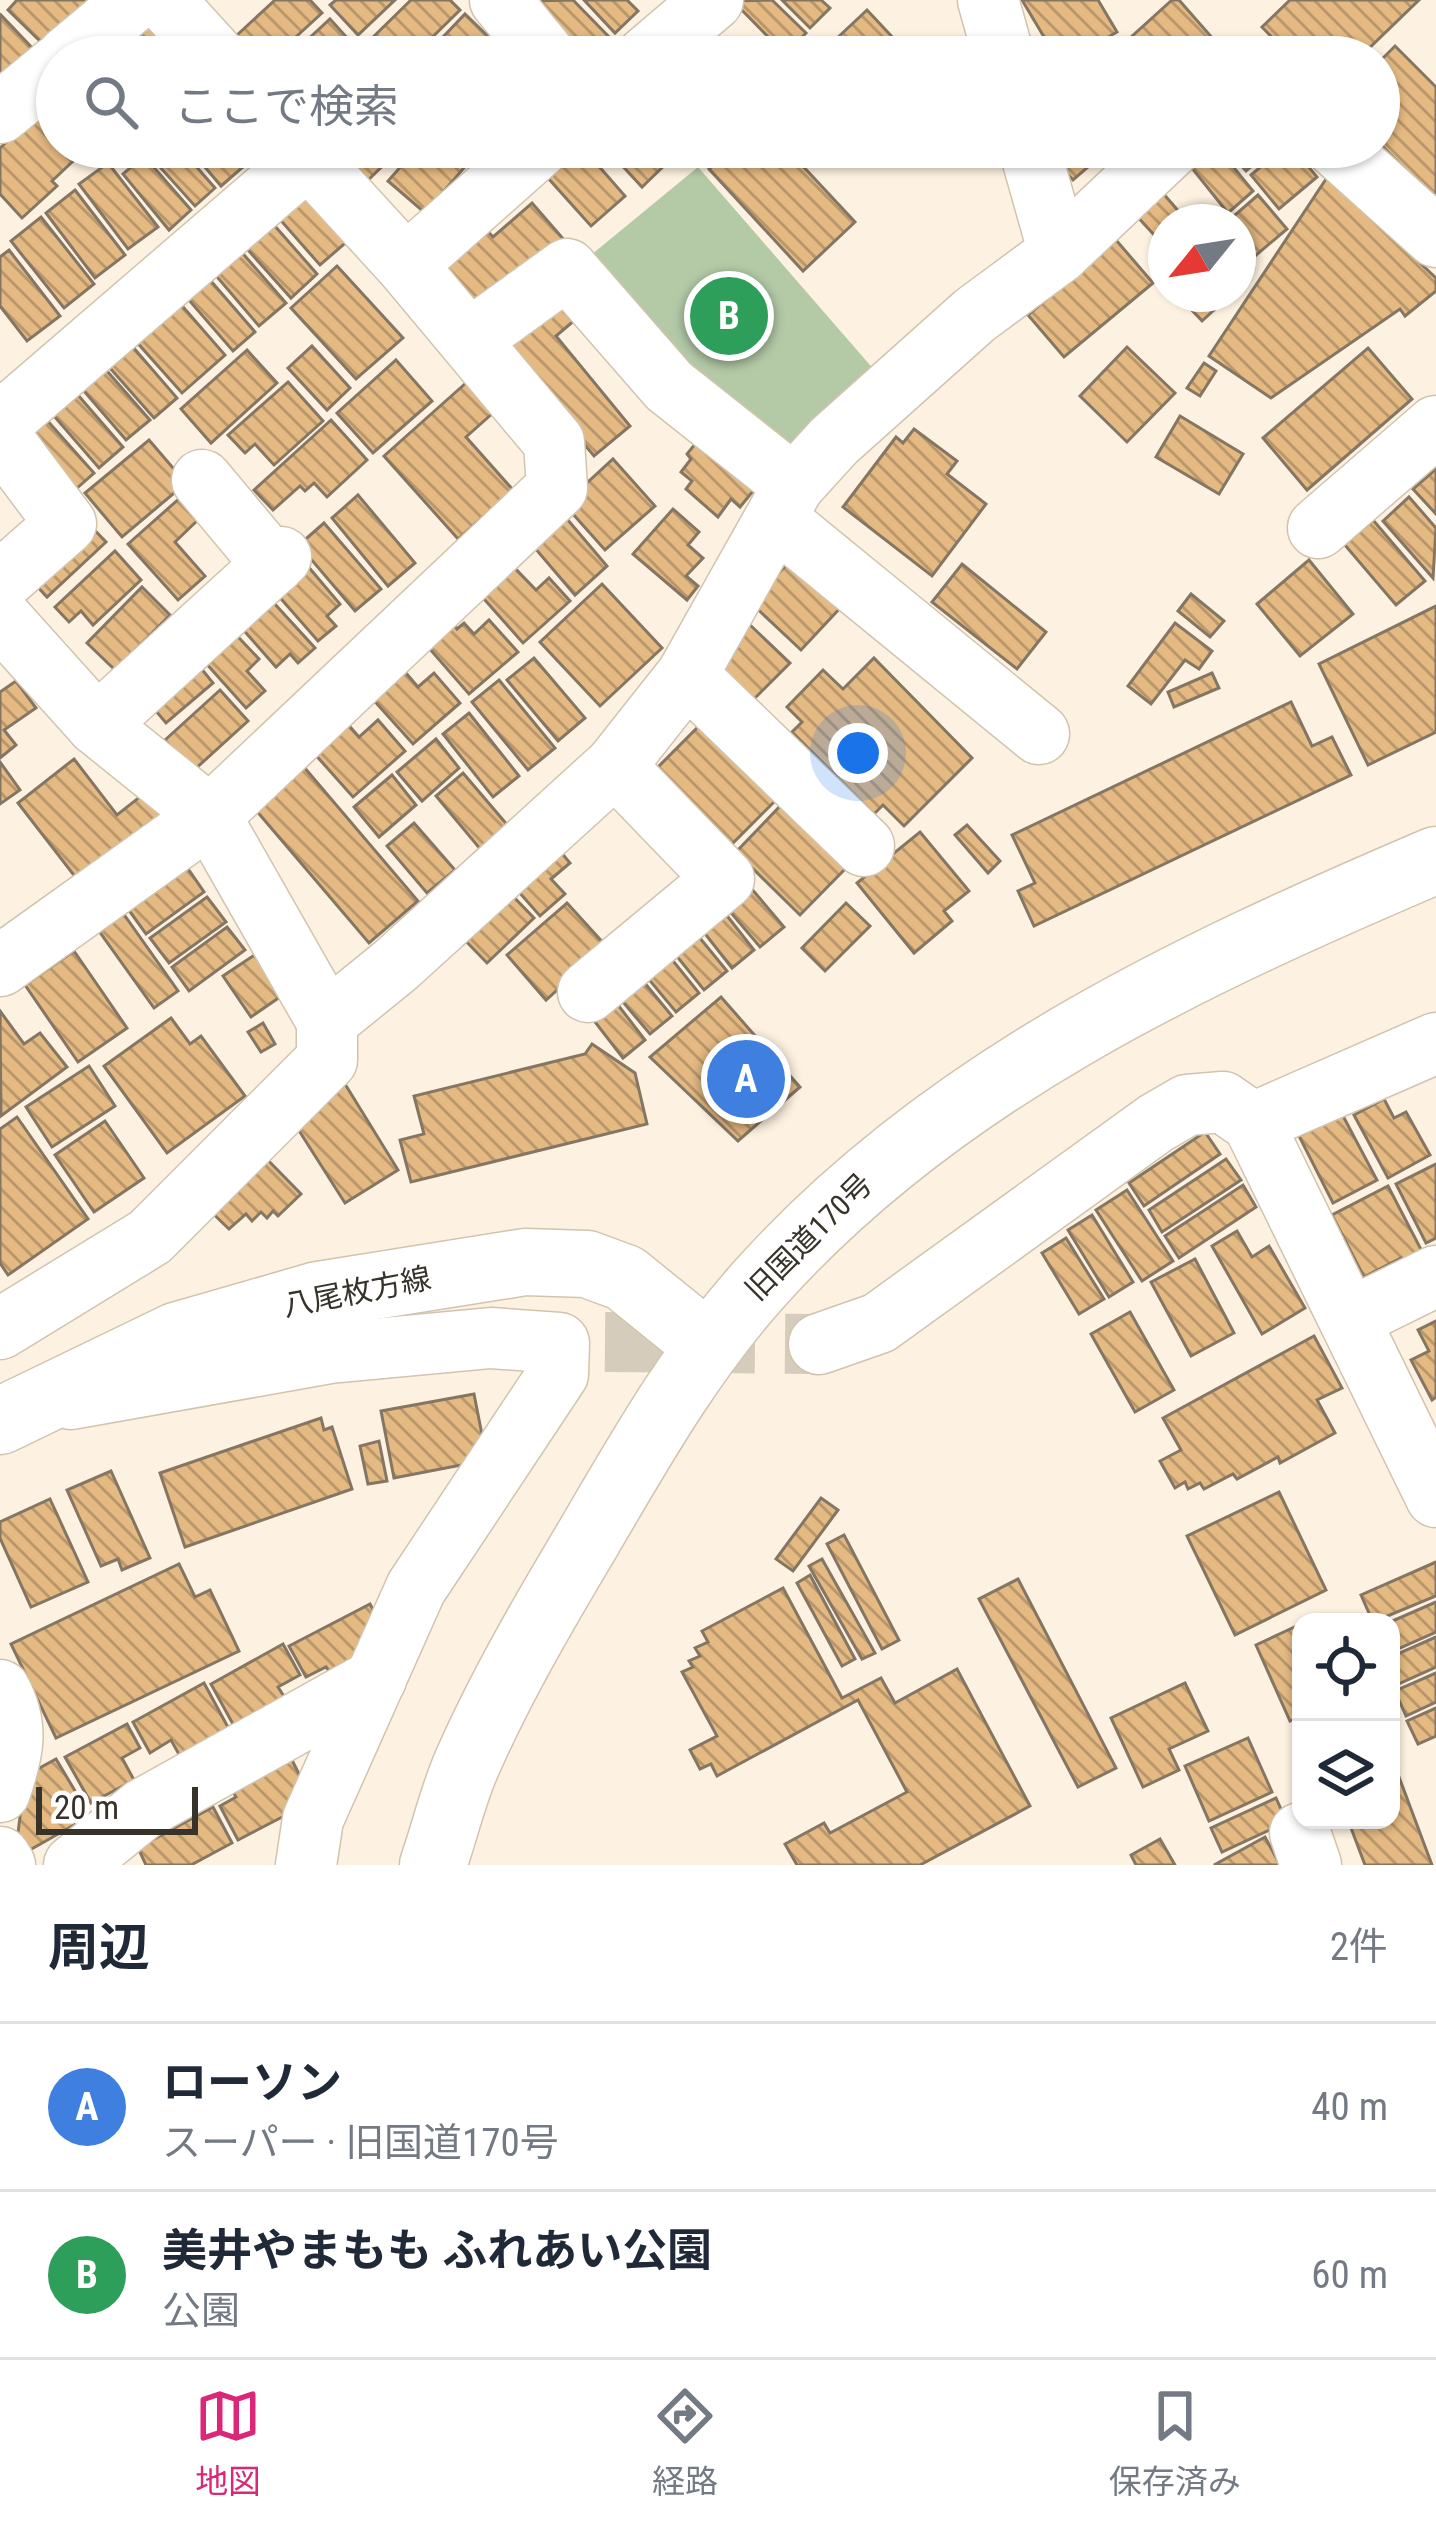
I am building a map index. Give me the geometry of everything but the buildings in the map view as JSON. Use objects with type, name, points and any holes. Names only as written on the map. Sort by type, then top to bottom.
[{"type":"main road","name":"旧国道170号","points":[[434,1865],[466,1764],[559,1587],[657,1419],[762,1281],[868,1175],[942,1118],[1096,1019],[1266,932],[1436,860]]},
{"type":"main road","name":"八尾枚方線","points":[[13,1413],[176,1336],[318,1295],[525,1262],[587,1264],[625,1278],[709,1346]]},
{"type":"street","points":[[92,36],[135,0]]},
{"type":"street","points":[[164,0],[197,36]]},
{"type":"street","points":[[500,0],[530,36]]},
{"type":"street","points":[[671,36],[713,0]]},
{"type":"street","points":[[988,0],[998,36]]},
{"type":"street","points":[[0,113],[36,83]]},
{"type":"street","points":[[0,423],[286,168]]},
{"type":"street","points":[[0,966],[210,816],[557,488],[554,442],[317,168]]},
{"type":"street","points":[[406,266],[516,168]]},
{"type":"street","points":[[1035,168],[1059,253]]},
{"type":"street","points":[[327,1021],[397,965],[614,766],[687,675],[785,502],[834,441],[975,315],[1059,253],[1149,168]]},
{"type":"street","points":[[1359,168],[1436,237]]},
{"type":"street","points":[[469,340],[567,269],[669,386],[785,502],[1039,734]]},
{"type":"street","points":[[1318,528],[1436,426]]},
{"type":"street","points":[[0,436],[66,524],[0,582]]},
{"type":"street","points":[[97,725],[277,561],[202,480]]},
{"type":"street","points":[[0,1329],[150,1237],[327,1060],[327,1021],[210,816],[12,653]]},
{"type":"street","points":[[687,675],[863,846]]},
{"type":"street","points":[[588,992],[724,879],[614,766]]},
{"type":"street","points":[[1039,1241],[1239,1113],[1436,1043]]},
{"type":"street","points":[[819,1344],[879,1323],[1156,1123],[1187,1106],[1239,1113]]},
{"type":"street","points":[[1239,1113],[1349,1319],[1436,1497]]},
{"type":"street","points":[[1349,1319],[1436,1276]]},
{"type":"street","points":[[13,1413],[330,1353],[491,1338],[582,1343],[416,1588],[313,1819],[306,1865]]},
{"type":"street","points":[[74,1865],[143,1809],[376,1679]]},
{"type":"street","points":[[0,1690],[14,1722],[14,1750],[0,1792]]},
{"type":"street","points":[[0,1857],[5,1865]]},
{"type":"green space","points":[[699,168],[876,372],[782,454],[692,389],[585,260]]},
{"type":"tunnel","points":[[605,1342],[819,1344]]},
{"type":"place","name":"美井やまもも ふれあい公園","points":[[729,316]]},
{"type":"place","name":"ローソン","points":[[746,1079]]}]
